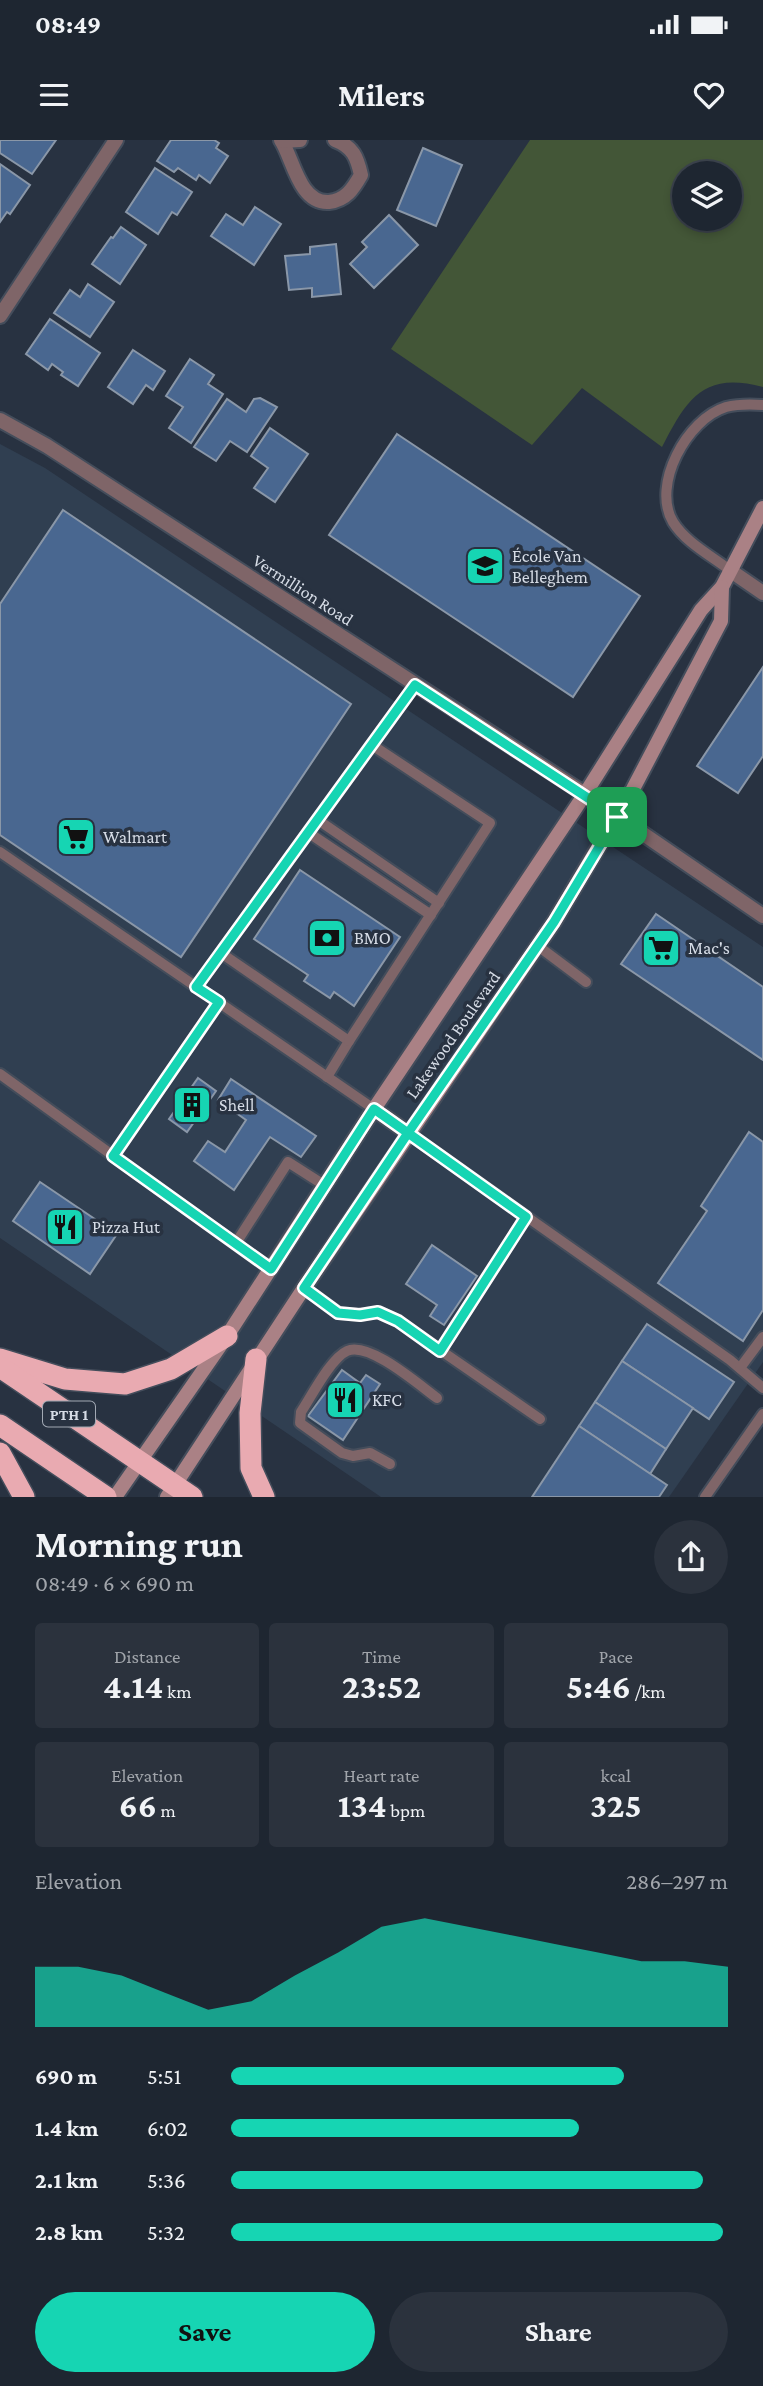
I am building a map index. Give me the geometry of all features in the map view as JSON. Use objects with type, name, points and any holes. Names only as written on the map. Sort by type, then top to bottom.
[{"type":"highway","points":[[0,1359],[65,1379],[125,1384],[170,1369],[227,1336]]},
{"type":"highway","points":[[256,1359],[250,1413],[251,1468],[264,1497]]},
{"type":"highway","name":"PTH 1","points":[[0,1367],[138,1462],[178,1493]]},
{"type":"highway","name":"PTH 1","points":[[0,1425],[106,1497]]},
{"type":"highway","points":[[0,1453],[24,1497]]},
{"type":"street","points":[[0,316],[116,140]]},
{"type":"street","points":[[300,140],[281,141],[298,178],[310,194],[323,202],[340,201],[352,191],[361,175],[358,159],[349,146],[335,140]]},
{"type":"street","name":"Vermillion Road","points":[[0,420],[59,454],[585,794],[763,916]]},
{"type":"street","name":"Lakewood Boulevard","points":[[115,1497],[227,1336],[374,1109],[585,794],[701,610],[722,587],[763,508]]},
{"type":"street","points":[[731,571],[763,593]]},
{"type":"street","name":"Lakewood Boulevard","points":[[178,1493],[256,1359],[538,946],[617,817],[721,621],[722,587]]},
{"type":"street","points":[[374,1109],[408,1133]]},
{"type":"lane","points":[[731,571],[685,535],[673,521],[667,505],[666,485],[673,463],[687,438],[704,419],[724,408],[746,404],[763,405]]},
{"type":"lane","points":[[196,987],[415,685]]},
{"type":"lane","points":[[327,1077],[490,822],[372,745]]},
{"type":"lane","points":[[318,820],[439,903]]},
{"type":"lane","points":[[309,833],[430,915]]},
{"type":"lane","points":[[0,852],[374,1109]]},
{"type":"lane","points":[[538,946],[586,982]]},
{"type":"lane","points":[[221,953],[349,1041]]},
{"type":"lane","points":[[113,1156],[219,1002]]},
{"type":"lane","points":[[0,1074],[271,1269]]},
{"type":"lane","points":[[408,1133],[740,1368],[763,1388]]},
{"type":"lane","points":[[236,1243],[288,1162],[324,1185]]},
{"type":"lane","points":[[440,1351],[526,1217]]},
{"type":"lane","points":[[304,1288],[338,1313],[360,1315],[378,1312],[398,1321],[540,1419]]},
{"type":"lane","points":[[740,1368],[763,1337]]},
{"type":"lane","points":[[390,1464],[370,1453],[353,1456],[342,1453],[300,1423],[301,1412],[337,1359],[348,1350],[359,1349],[373,1353],[437,1398]]},
{"type":"lane","points":[[705,1497],[763,1414]]},
{"type":"shaded area","points":[[0,444],[45,468],[763,947],[763,1362],[669,1497],[381,1497],[0,1238]]},
{"type":"green space","points":[[530,140],[763,140],[763,387],[725,383],[711,386],[699,393],[680,415],[662,447],[582,388],[532,445],[391,349]]},
{"type":"building","points":[[0,140],[56,140],[32,174],[0,153]]},
{"type":"building","points":[[171,140],[214,140],[219,143],[216,148],[228,156],[210,183],[199,175],[196,180],[178,168],[174,172],[157,161]]},
{"type":"building","points":[[423,148],[462,165],[436,226],[397,210]]},
{"type":"building","points":[[0,164],[30,185],[10,214],[7,212],[0,222]]},
{"type":"building","points":[[155,168],[192,192],[177,215],[172,212],[158,234],[126,212]]},
{"type":"building","points":[[255,207],[281,224],[254,265],[211,236],[226,214],[243,225]]},
{"type":"building","points":[[389,215],[418,245],[374,288],[350,264],[367,247],[362,242]]},
{"type":"building","points":[[121,227],[146,245],[120,284],[92,264]]},
{"type":"building","points":[[336,244],[341,294],[312,297],[312,288],[289,290],[285,256],[310,254],[310,247]]},
{"type":"building","points":[[88,284],[114,302],[90,337],[54,313],[70,290],[80,297]]},
{"type":"building","points":[[50,319],[100,353],[78,386],[61,375],[63,372],[52,364],[48,370],[26,354]]},
{"type":"building","points":[[133,350],[165,371],[153,390],[146,385],[133,404],[108,387]]},
{"type":"building","points":[[190,359],[214,375],[208,384],[223,394],[191,443],[169,428],[183,407],[166,396]]},
{"type":"building","points":[[260,398],[277,407],[247,452],[230,441],[216,461],[194,447],[227,399],[246,412],[254,399]]},
{"type":"building","points":[[270,428],[308,454],[275,502],[254,488],[268,468],[251,456]]},
{"type":"building","name":"École Van Belleghem","points":[[397,434],[640,596],[573,697],[329,535]]},
{"type":"building","points":[[63,510],[351,704],[181,957],[0,835],[0,604]]},
{"type":"building","points":[[763,667],[763,756],[738,793],[697,766]]},
{"type":"building","name":"BMO","points":[[300,870],[400,937],[354,1006],[334,992],[330,998],[304,981],[308,975],[254,939]]},
{"type":"building","points":[[656,914],[763,987],[763,1060],[621,964]]},
{"type":"building","name":"Shell","points":[[198,1078],[216,1091],[187,1132],[169,1119]]},
{"type":"building","name":"Shell","points":[[231,1079],[316,1136],[301,1157],[270,1137],[234,1190],[194,1161],[208,1141],[225,1152],[246,1120],[218,1100]]},
{"type":"building","points":[[749,1132],[763,1142],[763,1310],[743,1341],[658,1283],[707,1211],[701,1206]]},
{"type":"building","name":"Pizza Hut","points":[[40,1182],[117,1234],[90,1274],[13,1221]]},
{"type":"building","points":[[432,1245],[477,1276],[444,1325],[430,1316],[437,1305],[406,1284]]},
{"type":"building","points":[[647,1324],[734,1382],[709,1419],[622,1361]]},
{"type":"building","points":[[622,1361],[693,1408],[666,1449],[595,1402]]},
{"type":"building","name":"KFC","points":[[342,1370],[360,1383],[366,1375],[380,1384],[343,1440],[308,1416]]},
{"type":"building","points":[[595,1402],[666,1449],[650,1474],[579,1426]]},
{"type":"building","points":[[579,1426],[667,1485],[659,1497],[532,1497]]},
{"type":"place","name":"École Van Belleghem","points":[[485,566]]},
{"type":"place","name":"Walmart","points":[[76,837]]},
{"type":"place","name":"BMO","points":[[327,938]]},
{"type":"place","name":"Mac's","points":[[661,948]]},
{"type":"place","name":"Shell","points":[[192,1105]]},
{"type":"place","name":"Pizza Hut","points":[[65,1227]]},
{"type":"place","name":"KFC","points":[[345,1400]]},
{"type":"route","points":[[617,817],[415,685],[196,987],[219,1002],[113,1156],[271,1269],[374,1109],[408,1133],[304,1288],[338,1313],[360,1315],[378,1312],[398,1321],[440,1351],[526,1217],[408,1133],[554,922],[617,817]]}]
